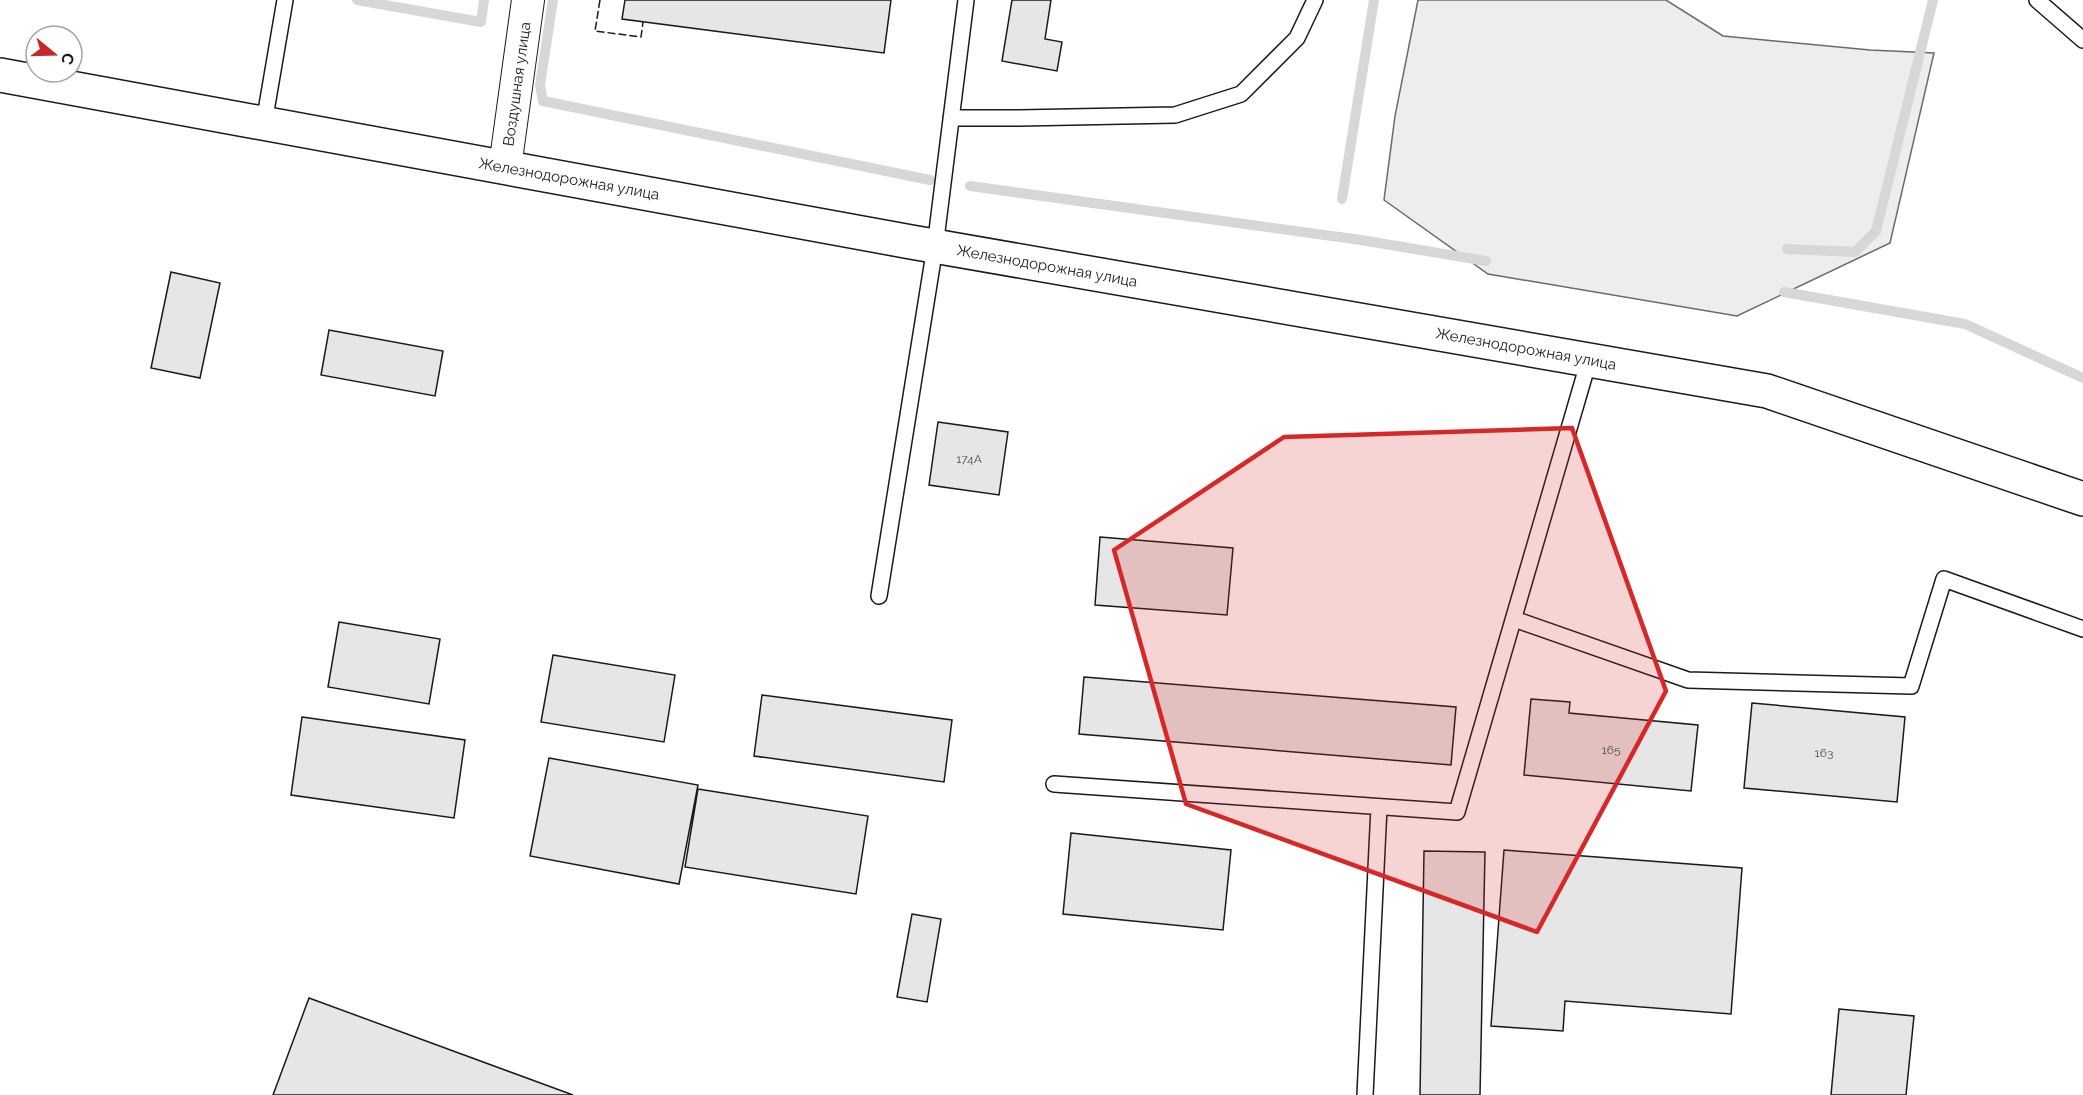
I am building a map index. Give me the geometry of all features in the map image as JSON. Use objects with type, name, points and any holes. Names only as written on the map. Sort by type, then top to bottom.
[{"type":"main road","name":"Железнодорожная улица","points":[[0,75],[935,246],[1767,391],[2083,499]]},
{"type":"street","name":"Воздушная улица","points":[[506,167],[528,0]]},
{"type":"lane","points":[[264,123],[285,0]]},
{"type":"lane","points":[[879,596],[935,246],[966,0]]},
{"type":"lane","points":[[951,118],[1175,115],[1241,94],[1297,38],[1315,0]]},
{"type":"lane","points":[[2037,0],[2083,40]]},
{"type":"lane","points":[[1054,784],[1457,812],[1589,360]]},
{"type":"lane","points":[[1514,620],[1688,680],[1911,686],[1944,579],[2083,629]]},
{"type":"lane","points":[[1365,1095],[1379,807]]},
{"type":"highlighted area","points":[[1572,428],[1666,691],[1537,932],[1186,804],[1114,550],[1284,437]]},
{"type":"shaded area","points":[[1418,0],[1666,0],[1723,36],[1870,50],[1934,53],[1890,243],[1737,316],[1488,274],[1384,200],[1395,116]]},
{"type":"building","points":[[625,0],[891,0],[884,53],[622,19]]},
{"type":"building","points":[[1012,0],[1051,0],[1045,39],[1062,42],[1057,71],[1002,61]]},
{"type":"building","points":[[171,272],[220,283],[200,378],[151,368]]},
{"type":"building","points":[[329,330],[443,351],[435,396],[321,375]]},
{"type":"building","points":[[938,422],[1008,432],[999,495],[929,485]]},
{"type":"building","points":[[1100,537],[1233,548],[1227,615],[1095,605]]},
{"type":"building","points":[[339,622],[440,639],[429,704],[328,687]]},
{"type":"building","points":[[553,655],[675,675],[664,742],[541,722]]},
{"type":"building","points":[[1084,677],[1456,707],[1451,765],[1079,734]]},
{"type":"building","points":[[762,695],[952,720],[944,782],[754,756]]},
{"type":"building","points":[[1531,699],[1570,702],[1569,713],[1698,725],[1691,791],[1524,775]]},
{"type":"building","points":[[1752,703],[1905,717],[1897,802],[1744,788]]},
{"type":"building","points":[[302,717],[465,740],[454,818],[291,795]]},
{"type":"building","points":[[549,758],[698,785],[679,884],[530,856]]},
{"type":"building","points":[[698,789],[868,816],[856,894],[685,867]]},
{"type":"building","points":[[1071,833],[1231,850],[1223,930],[1063,914]]},
{"type":"building","points":[[1504,850],[1742,868],[1731,1014],[1565,1001],[1563,1031],[1491,1026]]},
{"type":"building","points":[[1424,851],[1485,852],[1480,1095],[1420,1095]]},
{"type":"building","points":[[912,914],[941,919],[927,1002],[897,997]]},
{"type":"building","points":[[309,998],[573,1095],[273,1095]]},
{"type":"building","points":[[1839,1009],[1914,1016],[1906,1095],[1831,1095]]},
{"type":"waterway","points":[[357,0],[481,22],[484,0]]},
{"type":"waterway","points":[[553,0],[540,85],[543,101],[930,180]]},
{"type":"waterway","points":[[1342,199],[1374,0]]},
{"type":"waterway","points":[[1787,249],[1855,252],[1876,231],[1933,0]]},
{"type":"waterway","points":[[970,186],[1361,240],[1486,261]]},
{"type":"waterway","points":[[1784,292],[1965,324],[2083,378]]},
{"type":"fence","points":[[600,0],[595,31],[641,37],[643,22]]}]
